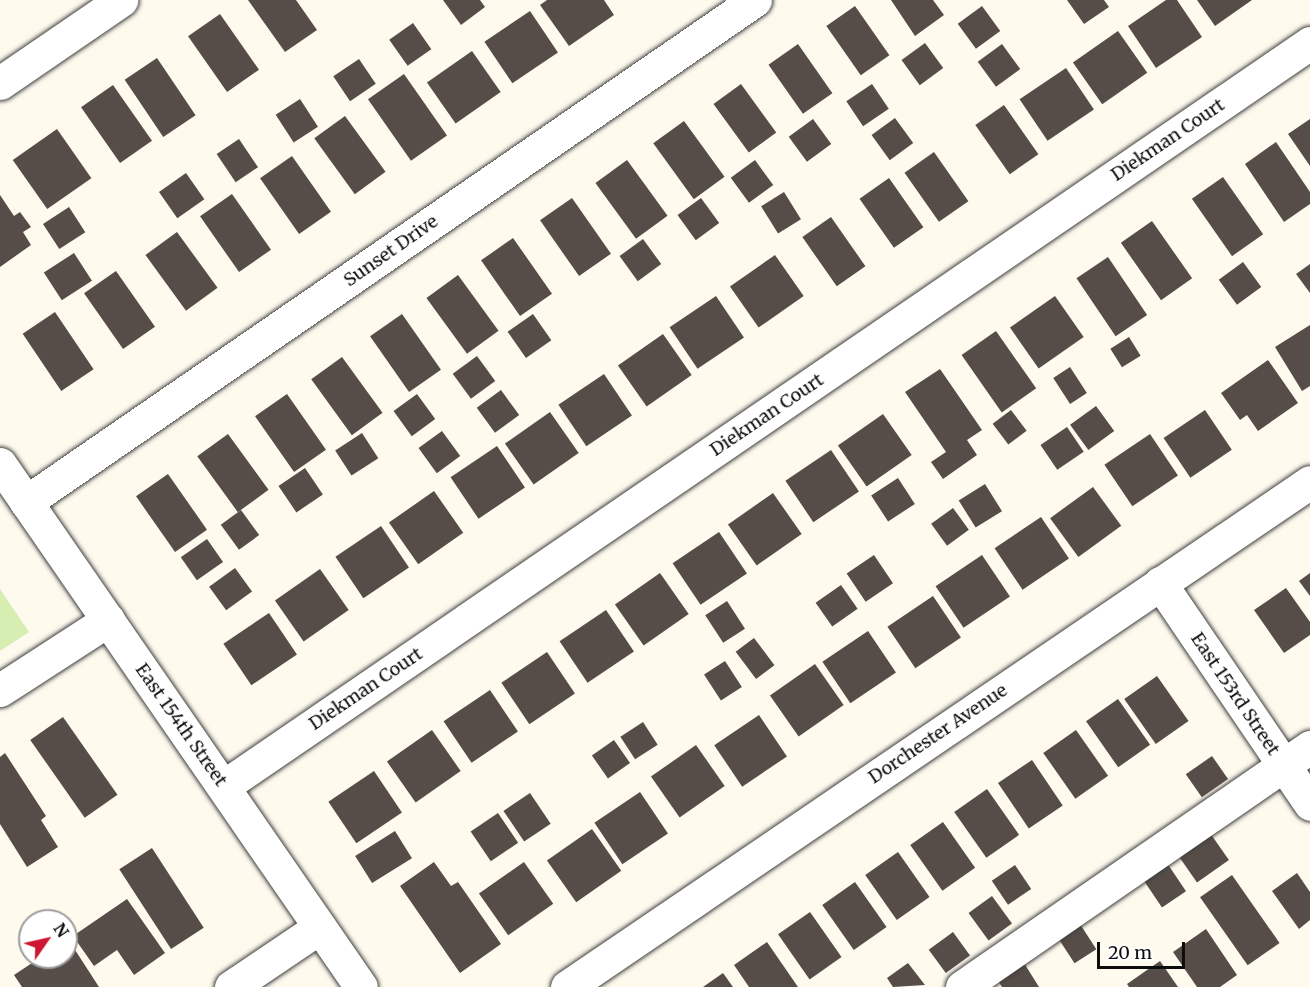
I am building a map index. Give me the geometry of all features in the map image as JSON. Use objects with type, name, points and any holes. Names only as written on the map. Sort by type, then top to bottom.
[{"type":"street","points":[[0,83],[121,0]]},
{"type":"street","name":"Sunset Drive","points":[[26,502],[755,0]]},
{"type":"street","name":"Diekman Court","points":[[224,786],[1310,43]]},
{"type":"street","name":"East 154th Street","points":[[0,464],[361,987]]},
{"type":"street","name":"Dorchester Avenue","points":[[567,987],[1310,482]]},
{"type":"street","name":"East 153rd Street","points":[[1160,583],[1310,804]]},
{"type":"street","points":[[0,690],[108,620]]},
{"type":"street","points":[[962,987],[1310,747]]},
{"type":"street","points":[[231,987],[320,927]]},
{"type":"green space","points":[[0,589],[29,632],[0,651]]},
{"type":"building","points":[[248,0],[296,0],[317,30],[285,52]]},
{"type":"building","points":[[443,0],[480,0],[485,7],[461,25]]},
{"type":"building","points":[[547,0],[604,0],[614,15],[569,46],[540,5]]},
{"type":"building","points":[[891,0],[933,0],[944,15],[915,36]]},
{"type":"building","points":[[1067,0],[1104,0],[1109,7],[1084,24]]},
{"type":"building","points":[[1166,0],[1177,0],[1202,37],[1156,68],[1128,26]]},
{"type":"building","points":[[1197,0],[1252,0],[1215,26]]},
{"type":"building","points":[[855,6],[889,55],[861,75],[826,26]]},
{"type":"building","points":[[982,6],[1000,31],[976,49],[958,24]]},
{"type":"building","points":[[530,11],[558,52],[512,83],[484,42]]},
{"type":"building","points":[[220,14],[259,70],[227,92],[188,36]]},
{"type":"building","points":[[413,23],[431,49],[408,66],[389,40]]},
{"type":"building","points":[[1118,31],[1147,73],[1102,104],[1073,63]]},
{"type":"building","points":[[925,43],[943,68],[920,85],[902,60]]},
{"type":"building","points":[[798,44],[832,93],[803,114],[769,65]]},
{"type":"building","points":[[1002,44],[1020,69],[996,87],[978,62]]},
{"type":"building","points":[[472,51],[501,92],[456,124],[427,83]]},
{"type":"building","points":[[157,58],[196,115],[163,137],[125,80]]},
{"type":"building","points":[[359,59],[376,84],[350,101],[333,76]]},
{"type":"building","points":[[1066,68],[1094,109],[1048,141],[1020,99]]},
{"type":"building","points":[[404,74],[447,135],[411,161],[368,99]]},
{"type":"building","points":[[741,84],[776,133],[749,153],[713,104]]},
{"type":"building","points":[[872,84],[889,109],[863,126],[846,101]]},
{"type":"building","points":[[113,85],[152,141],[120,163],[81,107]]},
{"type":"building","points":[[300,99],[318,127],[294,142],[276,115]]},
{"type":"building","points":[[1004,105],[1038,154],[1010,174],[975,125]]},
{"type":"building","points":[[345,116],[386,172],[355,194],[314,138]]},
{"type":"building","points":[[895,118],[913,143],[890,160],[872,135]]},
{"type":"building","points":[[813,119],[831,144],[807,162],[789,137]]},
{"type":"building","points":[[1310,119],[1310,166],[1288,134]]},
{"type":"building","points":[[684,121],[725,177],[694,199],[653,143]]},
{"type":"building","points":[[57,129],[91,178],[47,209],[13,160]]},
{"type":"building","points":[[239,139],[258,167],[236,182],[217,154]]},
{"type":"building","points":[[1276,142],[1310,192],[1310,204],[1284,222],[1245,164]]},
{"type":"building","points":[[934,152],[968,201],[939,222],[905,173]]},
{"type":"building","points":[[292,156],[331,212],[299,234],[260,178]]},
{"type":"building","points":[[627,160],[668,216],[636,239],[595,183]]},
{"type":"building","points":[[755,160],[773,185],[749,203],[731,178]]},
{"type":"building","points":[[186,173],[204,199],[177,218],[159,192]]},
{"type":"building","points":[[1223,177],[1263,234],[1232,256],[1192,199]]},
{"type":"building","points":[[889,178],[923,227],[894,248],[860,199]]},
{"type":"building","points":[[784,192],[801,219],[778,233],[761,206]]},
{"type":"building","points":[[232,194],[271,250],[239,272],[200,216]]},
{"type":"building","points":[[0,195],[14,216],[20,212],[31,227],[23,232],[31,245],[0,267]]},
{"type":"building","points":[[572,198],[611,254],[579,276],[540,220]]},
{"type":"building","points":[[701,198],[719,223],[696,240],[678,215]]},
{"type":"building","points":[[69,207],[85,232],[59,249],[43,224]]},
{"type":"building","points":[[831,217],[865,266],[837,286],[802,237]]},
{"type":"building","points":[[1152,221],[1192,278],[1161,300],[1121,243]]},
{"type":"building","points":[[177,232],[218,288],[186,311],[145,255]]},
{"type":"building","points":[[513,238],[552,294],[520,316],[481,260]]},
{"type":"building","points":[[643,239],[661,264],[638,281],[620,256]]},
{"type":"building","points":[[74,253],[92,281],[62,300],[44,273]]},
{"type":"building","points":[[775,255],[804,296],[759,328],[730,287]]},
{"type":"building","points":[[1108,257],[1147,315],[1116,336],[1076,278]]},
{"type":"building","points":[[1243,262],[1261,287],[1237,305],[1219,280]]},
{"type":"building","points":[[1310,264],[1310,293],[1296,274]]},
{"type":"building","points":[[116,271],[155,327],[123,349],[84,293]]},
{"type":"building","points":[[458,275],[499,331],[467,354],[426,298]]},
{"type":"building","points":[[716,296],[744,337],[698,369],[670,327]]},
{"type":"building","points":[[1055,296],[1084,337],[1039,369],[1010,328]]},
{"type":"building","points":[[55,312],[94,369],[61,391],[23,334]]},
{"type":"building","points":[[402,314],[441,370],[409,392],[370,336]]},
{"type":"building","points":[[533,314],[551,340],[526,358],[508,332]]},
{"type":"building","points":[[1310,325],[1310,386],[1302,391],[1275,347]]},
{"type":"building","points":[[996,331],[1036,388],[1002,412],[962,355]]},
{"type":"building","points":[[663,334],[692,375],[647,407],[618,366]]},
{"type":"building","points":[[1129,337],[1141,356],[1122,367],[1110,349]]},
{"type":"building","points":[[477,356],[495,381],[471,399],[453,374]]},
{"type":"building","points":[[342,357],[383,413],[352,435],[311,379]]},
{"type":"building","points":[[1268,360],[1298,403],[1258,431],[1247,415],[1240,420],[1221,393]]},
{"type":"building","points":[[1070,367],[1087,393],[1070,404],[1053,378]]},
{"type":"building","points":[[940,369],[982,430],[967,440],[977,455],[943,479],[931,462],[946,452],[905,392]]},
{"type":"building","points":[[604,374],[632,415],[586,446],[558,405]]},
{"type":"building","points":[[501,390],[519,415],[495,433],[477,408]]},
{"type":"building","points":[[287,394],[326,450],[294,472],[255,416]]},
{"type":"building","points":[[417,394],[435,419],[412,436],[394,411]]},
{"type":"building","points":[[1096,406],[1114,431],[1088,450],[1070,425]]},
{"type":"building","points":[[1011,410],[1027,431],[1008,445],[993,424]]},
{"type":"building","points":[[1205,410],[1232,450],[1190,478],[1164,438]]},
{"type":"building","points":[[550,412],[579,453],[534,485],[505,444]]},
{"type":"building","points":[[883,414],[912,455],[867,487],[838,446]]},
{"type":"building","points":[[1067,427],[1084,452],[1057,470],[1040,445]]},
{"type":"building","points":[[442,431],[460,456],[437,473],[419,448]]},
{"type":"building","points":[[362,433],[378,458],[352,476],[335,450]]},
{"type":"building","points":[[228,434],[269,490],[238,512],[197,456]]},
{"type":"building","points":[[1150,434],[1178,475],[1132,506],[1104,465]]},
{"type":"building","points":[[497,446],[525,487],[479,519],[451,477]]},
{"type":"building","points":[[831,450],[859,491],[813,522],[785,481]]},
{"type":"building","points":[[305,468],[323,495],[296,512],[278,486]]},
{"type":"building","points":[[168,474],[207,530],[175,552],[136,496]]},
{"type":"building","points":[[898,478],[915,504],[888,521],[871,495]]},
{"type":"building","points":[[985,484],[1002,511],[976,528],[959,500]]},
{"type":"building","points":[[1093,487],[1121,526],[1078,557],[1050,518]]},
{"type":"building","points":[[434,491],[463,533],[418,564],[389,523]]},
{"type":"building","points":[[773,493],[802,534],[757,566],[728,525]]},
{"type":"building","points":[[953,508],[969,530],[947,546],[931,524]]},
{"type":"building","points":[[241,510],[259,535],[239,550],[221,525]]},
{"type":"building","points":[[1041,517],[1069,558],[1023,590],[995,548]]},
{"type":"building","points":[[381,526],[409,567],[363,598],[335,557]]},
{"type":"building","points":[[719,532],[747,573],[701,605],[673,563]]},
{"type":"building","points":[[207,539],[223,562],[197,580],[181,557]]},
{"type":"building","points":[[874,555],[893,583],[866,602],[847,573]]},
{"type":"building","points":[[982,555],[1010,596],[964,628],[936,586]]},
{"type":"building","points":[[235,568],[252,591],[226,610],[209,587]]},
{"type":"building","points":[[320,569],[349,610],[304,642],[275,601]]},
{"type":"building","points":[[660,573],[689,614],[644,646],[615,605]]},
{"type":"building","points":[[1310,573],[1310,596],[1299,581]]},
{"type":"building","points":[[841,585],[858,609],[832,627],[816,603]]},
{"type":"building","points":[[1286,588],[1310,622],[1310,635],[1284,653],[1254,610]]},
{"type":"building","points":[[933,596],[961,637],[915,668],[887,627]]},
{"type":"building","points":[[727,601],[745,629],[723,643],[705,615]]},
{"type":"building","points":[[606,610],[634,651],[588,683],[560,641]]},
{"type":"building","points":[[269,613],[297,654],[251,685],[223,644]]},
{"type":"building","points":[[868,631],[896,672],[850,703],[822,662]]},
{"type":"building","points":[[754,638],[774,665],[756,679],[736,652]]},
{"type":"building","points":[[547,652],[575,693],[529,724],[501,683]]},
{"type":"building","points":[[725,661],[742,687],[721,701],[704,675]]},
{"type":"building","points":[[815,664],[844,705],[799,737],[770,696]]},
{"type":"building","points":[[1157,676],[1189,721],[1156,744],[1124,699]]},
{"type":"building","points":[[490,690],[518,731],[472,763],[444,721]]},
{"type":"building","points":[[1118,699],[1150,745],[1118,767],[1086,721]]},
{"type":"building","points":[[759,715],[787,756],[742,787],[714,745]]},
{"type":"building","points":[[63,717],[117,795],[85,818],[30,740]]},
{"type":"building","points":[[643,722],[658,745],[635,759],[620,737]]},
{"type":"building","points":[[432,730],[461,771],[416,803],[387,762]]},
{"type":"building","points":[[1076,730],[1108,776],[1075,799],[1043,753]]},
{"type":"building","points":[[614,740],[630,763],[608,778],[592,755]]},
{"type":"building","points":[[696,745],[725,786],[680,818],[651,777]]},
{"type":"building","points":[[5,753],[46,816],[41,820],[58,847],[27,867],[0,824],[0,757]]},
{"type":"building","points":[[1212,756],[1228,779],[1202,797],[1186,774]]},
{"type":"building","points":[[1032,760],[1063,806],[1029,829],[998,783]]},
{"type":"building","points":[[374,771],[402,812],[356,843],[328,802]]},
{"type":"building","points":[[987,789],[1019,835],[986,858],[954,812]]},
{"type":"building","points":[[640,792],[668,833],[622,864],[594,823]]},
{"type":"building","points":[[530,793],[551,824],[524,842],[503,811]]},
{"type":"building","points":[[498,813],[518,843],[491,861],[471,831]]},
{"type":"building","points":[[943,822],[975,868],[942,891],[910,845]]},
{"type":"building","points":[[592,829],[621,871],[576,902],[547,861]]},
{"type":"building","points":[[395,831],[412,858],[372,883],[355,856]]},
{"type":"building","points":[[1210,833],[1229,860],[1197,882],[1178,855]]},
{"type":"building","points":[[152,848],[204,928],[171,949],[119,869]]},
{"type":"building","points":[[898,852],[930,897],[897,920],[865,875]]},
{"type":"building","points":[[434,862],[451,886],[458,882],[501,944],[460,973],[400,886]]},
{"type":"building","points":[[524,862],[553,904],[508,935],[479,894]]},
{"type":"building","points":[[1167,863],[1186,891],[1162,907],[1143,879]]},
{"type":"building","points":[[1015,865],[1031,889],[1008,905],[992,881]]},
{"type":"building","points":[[1297,873],[1310,892],[1310,920],[1299,929],[1272,891]]},
{"type":"building","points":[[1232,875],[1280,943],[1248,965],[1200,897]]},
{"type":"building","points":[[855,882],[887,927],[854,950],[822,905]]},
{"type":"building","points":[[992,896],[1012,924],[989,941],[969,913]]},
{"type":"building","points":[[127,899],[165,953],[134,975],[117,950],[94,966],[78,943],[78,933]]},
{"type":"building","points":[[810,912],[842,957],[810,979],[778,934]]},
{"type":"building","points":[[1080,924],[1096,949],[1075,963],[1058,938]]},
{"type":"building","points":[[1206,929],[1237,975],[1220,987],[1197,987],[1173,952]]},
{"type":"building","points":[[953,932],[970,955],[946,973],[929,950]]},
{"type":"building","points":[[767,942],[798,987],[749,987],[734,965]]},
{"type":"building","points":[[78,954],[99,987],[22,987],[14,975],[23,969],[78,969]]},
{"type":"building","points":[[1160,961],[1178,987],[1129,987],[1127,984]]},
{"type":"building","points":[[908,963],[925,985],[893,987],[887,978]]},
{"type":"building","points":[[1024,963],[1039,987],[1002,987],[997,979]]},
{"type":"building","points":[[723,973],[733,987],[703,987]]}]
